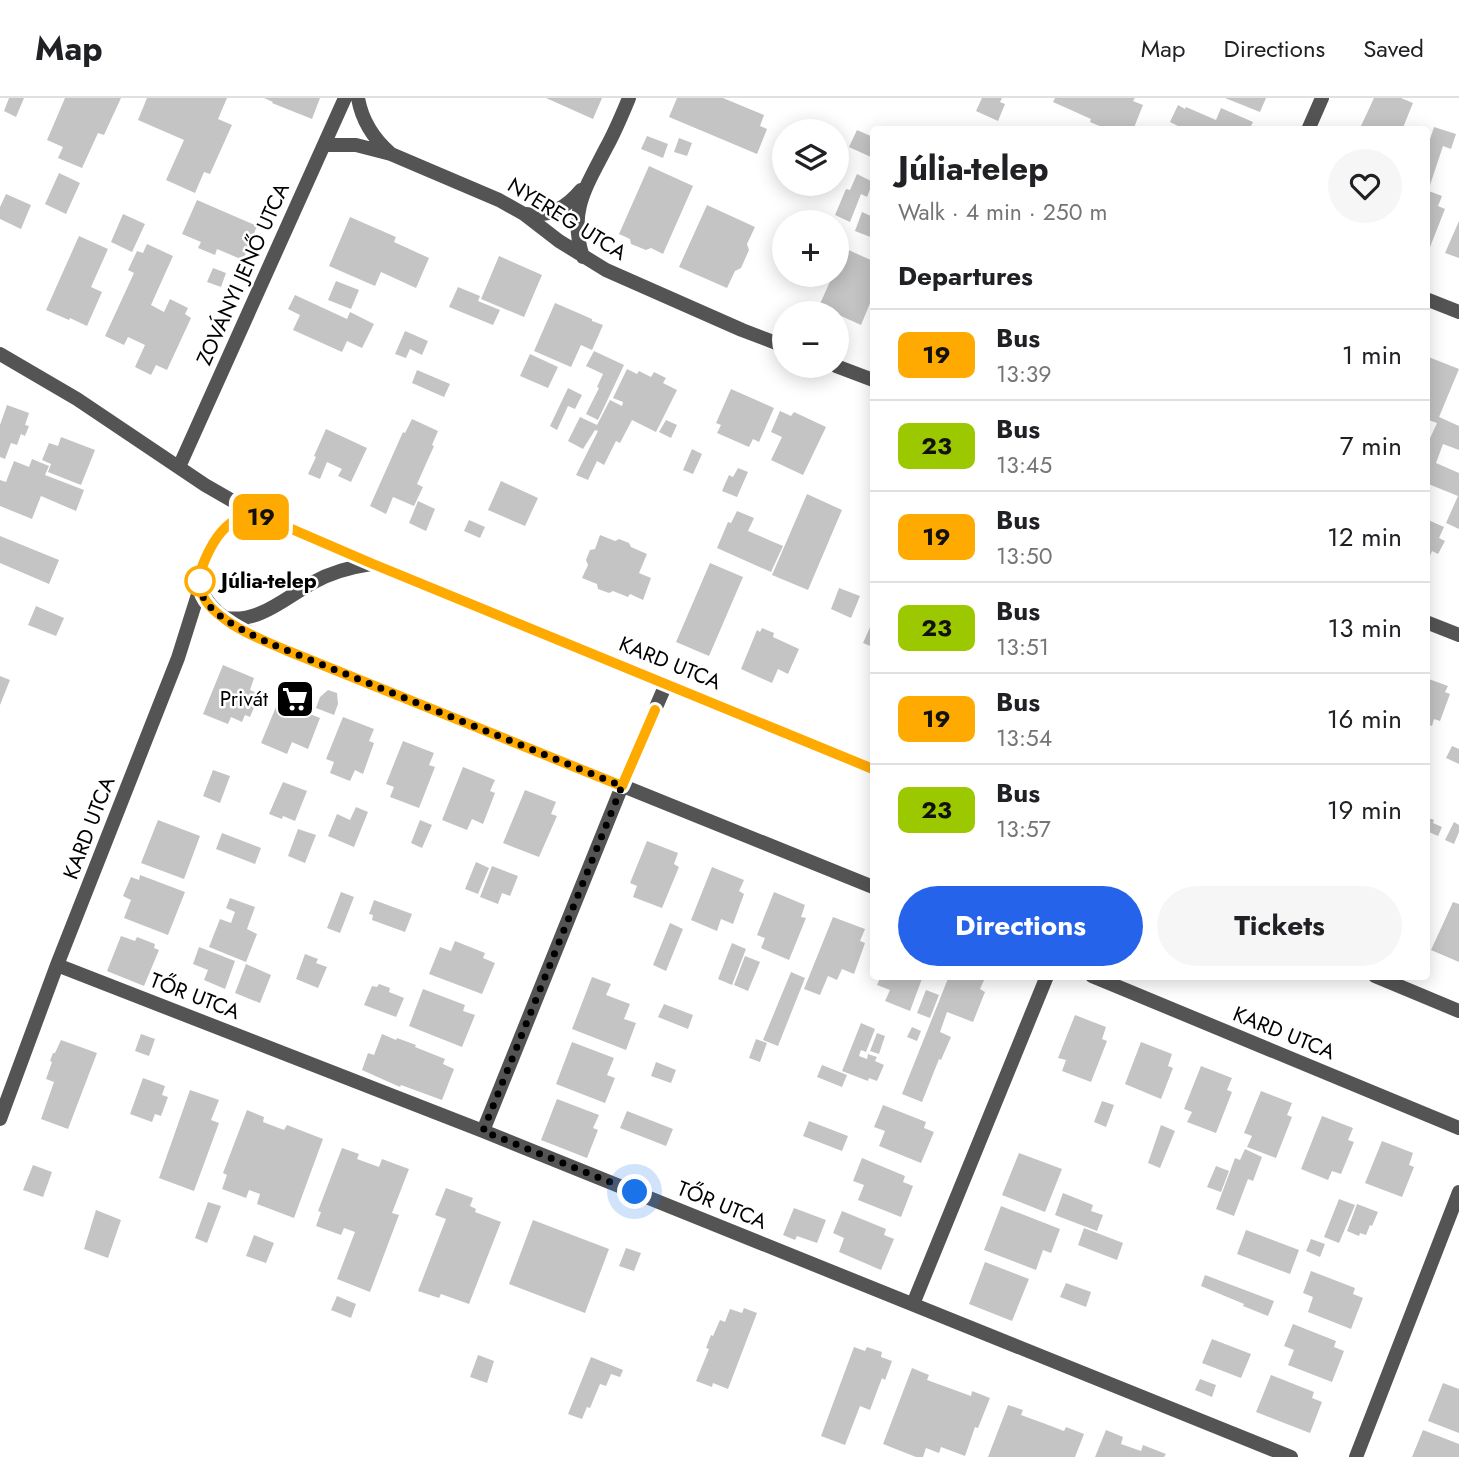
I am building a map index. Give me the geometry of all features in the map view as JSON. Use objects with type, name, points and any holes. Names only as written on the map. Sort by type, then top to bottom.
[{"type":"street","name":"ZOVÁNYI JENŐ UTCA","points":[[179,467],[345,98]]},
{"type":"street","points":[[358,98],[367,125],[391,154]]},
{"type":"street","points":[[583,257],[577,233],[578,207],[629,98]]},
{"type":"street","points":[[1310,126],[1322,98]]},
{"type":"street","name":"NYEREG UTCA","points":[[324,145],[355,145],[391,154],[499,200],[524,214],[583,257],[630,282],[772,341]]},
{"type":"street","points":[[524,214],[541,215],[556,211],[569,203],[587,184]]},
{"type":"street","points":[[1430,301],[1459,312]]},
{"type":"street","name":"KARD UTCA","points":[[0,354],[77,398],[229,500],[252,512],[870,768]]},
{"type":"street","points":[[849,371],[870,379]]},
{"type":"street","name":"KARD UTCA","points":[[0,1119],[57,965],[178,658],[200,588],[203,565],[216,538],[230,522],[252,512]]},
{"type":"street","points":[[225,618],[248,618],[338,571],[373,564]]},
{"type":"street","points":[[200,588],[213,610],[251,634],[288,651],[870,886]]},
{"type":"street","points":[[1430,624],[1459,635]]},
{"type":"street","points":[[483,1131],[666,684]]},
{"type":"street","name":"TŐR UTCA","points":[[57,965],[483,1131],[1291,1457]]},
{"type":"street","points":[[913,1304],[1045,980]]},
{"type":"street","name":"KARD UTCA","points":[[1102,980],[1459,1128]]},
{"type":"street","points":[[1385,980],[1459,1011]]},
{"type":"street","points":[[1356,1457],[1459,1192]]},
{"type":"building","points":[[9,98],[24,98],[16,117],[4,111]]},
{"type":"building","points":[[65,98],[121,98],[104,135],[98,133],[82,168],[58,158],[63,147],[47,140]]},
{"type":"building","points":[[147,98],[227,98],[218,119],[232,125],[210,174],[204,172],[195,193],[166,180],[184,140],[138,120]]},
{"type":"building","points":[[264,98],[320,98],[312,119]]},
{"type":"building","points":[[546,98],[602,98],[593,119]]},
{"type":"building","points":[[677,98],[723,98],[764,115],[760,126],[767,129],[757,154],[669,117]]},
{"type":"building","points":[[982,98],[1002,98],[1000,102],[1005,104],[998,121],[976,111]]},
{"type":"building","points":[[1055,98],[1135,98],[1133,101],[1143,105],[1135,126],[1100,126],[1090,122],[1091,119],[1053,102]]},
{"type":"building","points":[[1225,98],[1266,98],[1260,112]]},
{"type":"building","points":[[1374,98],[1401,98],[1413,103],[1404,126],[1361,126]]},
{"type":"building","points":[[1178,105],[1216,120],[1221,108],[1253,122],[1251,126],[1178,126],[1170,122]]},
{"type":"building","points":[[1434,127],[1456,134],[1451,149],[1443,146],[1430,185],[1430,139]]},
{"type":"building","points":[[857,130],[870,136],[870,157],[849,147]]},
{"type":"building","points":[[647,136],[668,144],[663,158],[641,149]]},
{"type":"building","points":[[679,138],[692,143],[687,156],[674,152]]},
{"type":"building","points":[[649,166],[693,186],[663,254],[651,248],[646,250],[631,244],[630,239],[619,234]]},
{"type":"building","points":[[59,173],[80,183],[66,214],[45,204]]},
{"type":"building","points":[[857,174],[870,180],[867,197],[861,194],[850,222],[849,210],[837,210],[843,196],[849,196],[849,190]]},
{"type":"building","points":[[1430,192],[1442,196],[1438,206],[1445,209],[1430,247]]},
{"type":"building","points":[[6,194],[31,205],[21,229],[0,219],[0,207]]},
{"type":"building","points":[[197,200],[257,226],[243,260],[217,249],[215,255],[198,248],[201,242],[182,234]]},
{"type":"building","points":[[707,205],[755,227],[741,268],[735,271],[727,288],[679,267]]},
{"type":"building","points":[[862,212],[870,216],[870,237],[855,231]]},
{"type":"building","points":[[123,214],[145,224],[132,252],[111,242]]},
{"type":"building","points":[[350,217],[396,237],[394,242],[429,258],[416,288],[381,272],[375,286],[329,266]]},
{"type":"building","points":[[1459,221],[1459,258],[1445,253]]},
{"type":"building","points":[[79,236],[108,249],[91,287],[102,292],[87,326],[46,310]]},
{"type":"building","points":[[147,244],[173,256],[151,305],[164,312],[170,299],[188,308],[185,314],[191,318],[167,370],[156,365],[151,375],[135,367],[145,345],[128,337],[124,345],[105,336],[134,273],[128,270],[137,251],[143,253]]},
{"type":"building","points":[[849,250],[870,260],[870,303],[861,325],[849,320],[849,301],[821,301],[828,287],[849,287]]},
{"type":"building","points":[[499,256],[542,275],[524,317],[481,299]]},
{"type":"building","points":[[213,268],[226,273],[221,287],[207,282]]},
{"type":"building","points":[[336,281],[359,290],[351,309],[328,300]]},
{"type":"building","points":[[458,287],[480,296],[478,301],[500,310],[493,325],[449,307]]},
{"type":"building","points":[[295,295],[347,319],[350,312],[374,324],[362,348],[347,341],[342,352],[293,330],[300,315],[288,309]]},
{"type":"building","points":[[555,303],[603,325],[592,350],[581,345],[571,367],[534,351]]},
{"type":"building","points":[[405,331],[428,341],[422,355],[410,349],[406,358],[395,354]]},
{"type":"building","points":[[594,351],[624,365],[598,420],[586,414],[603,374],[586,366]]},
{"type":"building","points":[[530,354],[558,367],[548,388],[520,376]]},
{"type":"building","points":[[1430,358],[1459,369],[1439,417],[1459,426],[1459,450],[1443,444],[1436,463],[1459,473],[1459,529],[1446,523],[1458,496],[1430,485],[1430,438],[1437,423],[1430,420]]},
{"type":"building","points":[[627,369],[651,377],[654,372],[666,378],[663,383],[677,390],[656,432],[632,420],[620,443],[616,441],[604,465],[597,461],[588,480],[576,475],[598,431],[595,430],[583,449],[568,441],[580,417],[597,425],[610,400],[622,406],[623,402],[613,398]]},
{"type":"building","points":[[417,370],[450,384],[444,397],[412,383]]},
{"type":"building","points":[[568,388],[582,395],[575,409],[568,406],[557,430],[550,426]]},
{"type":"building","points":[[731,389],[774,408],[759,442],[753,439],[749,447],[717,433],[721,425],[716,423]]},
{"type":"building","points":[[7,405],[29,413],[25,425],[29,426],[25,436],[21,434],[17,445],[11,443],[5,459],[0,457],[0,425]]},
{"type":"building","points":[[780,411],[791,416],[794,412],[826,427],[803,475],[771,460],[782,437],[771,432]]},
{"type":"building","points":[[412,419],[438,431],[417,484],[423,487],[414,506],[393,497],[386,514],[370,506],[403,432],[405,433]]},
{"type":"building","points":[[666,420],[677,425],[671,438],[659,432]]},
{"type":"building","points":[[326,429],[367,448],[351,482],[338,476],[342,469],[327,462],[320,479],[308,474]]},
{"type":"building","points":[[61,437],[95,450],[81,485],[48,472],[51,464],[42,460],[49,443],[58,446]]},
{"type":"building","points":[[692,449],[702,454],[693,474],[683,470]]},
{"type":"building","points":[[32,459],[49,466],[45,475],[84,490],[76,511],[41,496],[32,519],[0,506],[0,480],[6,482],[14,461],[29,467]]},
{"type":"building","points":[[738,468],[748,472],[737,497],[722,491],[729,475],[733,477]]},
{"type":"building","points":[[501,481],[538,498],[525,526],[488,510]]},
{"type":"building","points":[[807,494],[842,510],[808,590],[772,575]]},
{"type":"building","points":[[418,501],[435,509],[426,531],[409,523]]},
{"type":"building","points":[[737,511],[754,518],[748,531],[783,546],[771,572],[717,548],[728,522],[731,523]]},
{"type":"building","points":[[469,520],[485,527],[480,538],[464,531]]},
{"type":"building","points":[[1430,521],[1444,527],[1439,538],[1445,541],[1438,554],[1432,551],[1430,556]]},
{"type":"building","points":[[600,535],[629,543],[631,547],[647,554],[639,573],[651,578],[643,600],[630,594],[628,597],[613,591],[609,593],[582,578],[588,565],[586,560],[590,550],[595,549]]},
{"type":"building","points":[[0,536],[59,560],[49,584],[0,563]]},
{"type":"building","points":[[710,563],[743,577],[709,656],[676,642]]},
{"type":"building","points":[[839,588],[860,596],[851,618],[831,609]]},
{"type":"building","points":[[36,606],[64,618],[56,636],[28,625]]},
{"type":"building","points":[[870,627],[870,646],[863,643]]},
{"type":"building","points":[[762,628],[774,633],[773,637],[799,649],[788,674],[778,669],[772,683],[741,669],[757,630],[760,632]]},
{"type":"building","points":[[223,665],[254,678],[250,690],[255,692],[250,704],[255,705],[250,717],[245,715],[242,722],[231,717],[228,724],[203,714]]},
{"type":"building","points":[[0,676],[10,680],[0,705]]},
{"type":"building","points":[[1430,679],[1448,686],[1445,692],[1450,694],[1440,721],[1434,719],[1432,726]]},
{"type":"building","points":[[290,684],[307,691],[304,699],[314,703],[310,714],[320,718],[308,749],[292,742],[287,754],[261,743],[283,690],[286,691]]},
{"type":"building","points":[[328,690],[337,693],[338,704],[334,715],[316,708],[320,697]]},
{"type":"building","points":[[343,717],[374,729],[369,741],[374,743],[363,774],[355,770],[350,781],[330,773],[334,762],[326,759]]},
{"type":"building","points":[[403,741],[434,753],[429,765],[435,767],[419,808],[390,797],[394,787],[386,784]]},
{"type":"building","points":[[1452,746],[1459,749],[1459,764],[1446,758]]},
{"type":"building","points":[[463,767],[495,780],[490,791],[495,793],[483,824],[472,819],[467,830],[442,820]]},
{"type":"building","points":[[213,770],[230,776],[220,803],[203,796]]},
{"type":"building","points":[[283,782],[307,791],[295,821],[269,814]]},
{"type":"building","points":[[525,790],[556,802],[551,814],[557,816],[539,857],[503,843]]},
{"type":"building","points":[[356,807],[368,812],[354,847],[328,836],[337,814],[350,820]]},
{"type":"building","points":[[1430,818],[1442,827],[1438,836],[1430,832]]},
{"type":"building","points":[[158,820],[200,836],[184,879],[141,863]]},
{"type":"building","points":[[420,820],[432,825],[422,848],[411,843]]},
{"type":"building","points":[[1454,822],[1459,825],[1459,832],[1454,844],[1445,840]]},
{"type":"building","points":[[298,829],[316,835],[305,863],[288,856]]},
{"type":"building","points":[[222,833],[261,848],[255,864],[216,849]]},
{"type":"building","points":[[647,841],[678,853],[674,864],[679,867],[662,908],[633,897],[637,886],[630,883]]},
{"type":"building","points":[[476,862],[489,868],[478,894],[465,889]]},
{"type":"building","points":[[492,866],[518,876],[510,896],[502,893],[498,904],[480,897]]},
{"type":"building","points":[[712,867],[744,880],[739,891],[744,894],[733,924],[721,919],[717,931],[691,920]]},
{"type":"building","points":[[140,875],[185,892],[168,935],[124,918],[131,900],[123,896],[131,877],[139,880]]},
{"type":"building","points":[[341,892],[354,897],[340,933],[327,928]]},
{"type":"building","points":[[774,892],[805,905],[801,917],[806,918],[789,960],[761,948],[765,938],[757,935]]},
{"type":"building","points":[[230,898],[255,907],[247,929],[257,934],[246,962],[209,947],[220,919],[231,923],[235,912],[226,908]]},
{"type":"building","points":[[374,900],[412,914],[405,932],[372,920],[373,915],[369,914]]},
{"type":"building","points":[[1453,902],[1459,904],[1459,962],[1431,950]]},
{"type":"building","points":[[833,917],[865,929],[860,941],[865,943],[854,974],[842,969],[837,980],[828,976],[820,995],[804,989]]},
{"type":"building","points":[[670,923],[683,929],[666,971],[653,965]]},
{"type":"building","points":[[121,936],[135,941],[137,937],[155,944],[154,948],[159,950],[144,986],[107,971]]},
{"type":"building","points":[[455,941],[485,953],[483,958],[495,963],[482,994],[429,974],[440,947],[451,951]]},
{"type":"building","points":[[732,943],[746,949],[732,985],[718,979]]},
{"type":"building","points":[[199,947],[235,961],[225,989],[204,980],[208,970],[193,964]]},
{"type":"building","points":[[305,954],[318,959],[316,963],[327,967],[318,988],[296,979]]},
{"type":"building","points":[[745,956],[760,962],[748,991],[734,985]]},
{"type":"building","points":[[246,964],[271,975],[260,1003],[235,993]]},
{"type":"building","points":[[791,972],[805,978],[778,1046],[763,1040]]},
{"type":"building","points":[[592,977],[611,984],[606,995],[630,1004],[624,1019],[636,1023],[626,1050],[572,1029]]},
{"type":"building","points":[[879,980],[922,980],[910,1011],[885,1001],[890,990],[877,985]]},
{"type":"building","points":[[947,980],[984,980],[980,989],[985,992],[973,1022],[947,1012],[940,1032],[951,1037],[922,1102],[902,1094]]},
{"type":"building","points":[[379,984],[404,998],[396,1017],[364,1005],[372,986],[377,987]]},
{"type":"building","points":[[423,989],[465,1005],[463,1011],[475,1015],[462,1047],[409,1026]]},
{"type":"building","points":[[926,990],[939,995],[930,1018],[917,1013]]},
{"type":"building","points":[[664,1004],[693,1015],[688,1029],[658,1017]]},
{"type":"building","points":[[1075,1015],[1106,1027],[1102,1039],[1107,1041],[1091,1082],[1062,1071],[1066,1060],[1058,1058]]},
{"type":"building","points":[[861,1023],[875,1029],[866,1052],[861,1050],[859,1056],[867,1059],[868,1054],[877,1057],[875,1061],[884,1065],[877,1081],[869,1078],[868,1081],[842,1071]]},
{"type":"building","points":[[912,1027],[921,1031],[917,1041],[907,1037]]},
{"type":"building","points":[[877,1033],[885,1036],[879,1054],[870,1051]]},
{"type":"building","points":[[141,1034],[155,1039],[149,1056],[135,1051]]},
{"type":"building","points":[[382,1034],[416,1045],[415,1047],[445,1059],[443,1064],[454,1069],[442,1100],[401,1085],[400,1087],[362,1070],[368,1053],[374,1055]]},
{"type":"building","points":[[756,1039],[767,1043],[760,1062],[749,1058]]},
{"type":"building","points":[[61,1040],[97,1053],[68,1129],[41,1119],[54,1082],[46,1079],[52,1062],[50,1061]]},
{"type":"building","points":[[572,1042],[614,1058],[607,1075],[615,1078],[605,1103],[556,1084]]},
{"type":"building","points":[[1141,1042],[1172,1054],[1168,1066],[1173,1068],[1161,1099],[1125,1084]]},
{"type":"building","points":[[656,1062],[676,1070],[671,1083],[651,1076]]},
{"type":"building","points":[[822,1065],[847,1075],[842,1087],[817,1077]]},
{"type":"building","points":[[1201,1066],[1232,1078],[1227,1090],[1232,1092],[1216,1133],[1187,1122],[1192,1112],[1184,1109]]},
{"type":"building","points":[[143,1078],[165,1086],[162,1095],[168,1097],[161,1116],[155,1114],[152,1122],[130,1114]]},
{"type":"building","points":[[190,1090],[219,1100],[211,1120],[219,1123],[194,1191],[159,1178]]},
{"type":"building","points":[[1261,1091],[1292,1103],[1287,1115],[1292,1117],[1276,1158],[1247,1147],[1252,1136],[1244,1133]]},
{"type":"building","points":[[557,1099],[599,1115],[593,1128],[598,1130],[587,1158],[541,1140]]},
{"type":"building","points":[[1102,1101],[1114,1105],[1106,1127],[1094,1122]]},
{"type":"building","points":[[883,1105],[926,1122],[924,1128],[934,1132],[921,1163],[879,1146],[885,1131],[874,1127]]},
{"type":"building","points":[[247,1110],[264,1117],[263,1122],[284,1130],[287,1125],[323,1139],[294,1218],[257,1204],[260,1194],[249,1190],[246,1198],[222,1189],[227,1175],[223,1173]]},
{"type":"building","points":[[627,1111],[673,1129],[666,1146],[620,1128]]},
{"type":"building","points":[[1322,1116],[1353,1128],[1348,1140],[1354,1142],[1341,1174],[1332,1171],[1328,1180],[1301,1169]]},
{"type":"building","points":[[809,1121],[848,1136],[842,1151],[803,1136]]},
{"type":"building","points":[[1161,1125],[1175,1131],[1160,1168],[1148,1163]]},
{"type":"building","points":[[1382,1141],[1413,1153],[1409,1165],[1414,1167],[1402,1197],[1365,1183]]},
{"type":"building","points":[[342,1148],[359,1154],[357,1159],[379,1167],[382,1159],[409,1169],[392,1213],[399,1215],[370,1292],[337,1279],[355,1232],[344,1228],[341,1235],[316,1226],[321,1212],[318,1211]]},
{"type":"building","points":[[1245,1149],[1262,1157],[1253,1181],[1248,1179],[1234,1216],[1216,1209],[1235,1158],[1240,1160]]},
{"type":"building","points":[[1019,1153],[1062,1169],[1045,1212],[1002,1195]]},
{"type":"building","points":[[862,1158],[905,1176],[903,1182],[913,1186],[901,1217],[858,1200],[864,1185],[853,1181]]},
{"type":"building","points":[[33,1165],[52,1172],[43,1197],[23,1190]]},
{"type":"building","points":[[1216,1166],[1229,1171],[1221,1192],[1207,1187]]},
{"type":"building","points":[[446,1188],[473,1198],[470,1206],[476,1209],[475,1212],[501,1222],[469,1304],[441,1294],[439,1298],[418,1291],[446,1219],[435,1215]]},
{"type":"building","points":[[1063,1193],[1093,1205],[1091,1211],[1103,1215],[1097,1231],[1055,1215]]},
{"type":"building","points":[[1339,1199],[1355,1205],[1339,1243],[1324,1237]]},
{"type":"building","points":[[208,1202],[221,1206],[207,1243],[195,1238]]},
{"type":"building","points":[[1357,1204],[1378,1212],[1366,1235],[1360,1233],[1359,1236],[1347,1231]]},
{"type":"building","points":[[1001,1206],[1060,1229],[1051,1253],[1043,1250],[1036,1270],[984,1250]]},
{"type":"building","points":[[794,1208],[826,1220],[817,1243],[797,1236],[795,1240],[783,1235]]},
{"type":"building","points":[[96,1210],[121,1220],[108,1258],[84,1249]]},
{"type":"building","points":[[842,1211],[886,1229],[884,1235],[894,1239],[881,1270],[839,1252],[844,1238],[833,1233]]},
{"type":"building","points":[[533,1220],[609,1249],[585,1313],[509,1284]]},
{"type":"building","points":[[1084,1228],[1123,1243],[1117,1260],[1078,1245]]},
{"type":"building","points":[[1246,1230],[1299,1250],[1290,1274],[1237,1254]]},
{"type":"building","points":[[254,1235],[274,1243],[266,1263],[246,1256]]},
{"type":"building","points":[[1311,1239],[1325,1244],[1320,1257],[1306,1251]]},
{"type":"building","points":[[626,1248],[641,1253],[634,1271],[619,1266]]},
{"type":"building","points":[[985,1262],[1029,1279],[1012,1321],[969,1304]]},
{"type":"building","points":[[1311,1271],[1355,1288],[1353,1294],[1363,1298],[1351,1329],[1308,1312],[1313,1297],[1303,1293]]},
{"type":"building","points":[[1205,1275],[1274,1301],[1268,1316],[1201,1286]]},
{"type":"building","points":[[1066,1283],[1091,1292],[1086,1307],[1060,1297]]},
{"type":"building","points":[[337,1296],[356,1304],[351,1318],[331,1310]]},
{"type":"building","points":[[744,1308],[757,1313],[728,1389],[713,1383],[712,1387],[696,1381],[709,1349],[706,1348],[711,1335],[713,1336],[720,1320],[725,1322],[730,1309],[742,1313]]},
{"type":"building","points":[[1293,1324],[1336,1341],[1334,1347],[1344,1351],[1332,1382],[1288,1365],[1294,1350],[1284,1346]]},
{"type":"building","points":[[1212,1339],[1251,1354],[1241,1378],[1202,1363]]},
{"type":"building","points":[[854,1347],[865,1351],[867,1347],[882,1352],[881,1357],[892,1361],[885,1380],[882,1378],[870,1410],[860,1406],[845,1445],[821,1436]]},
{"type":"building","points":[[478,1355],[494,1361],[487,1383],[470,1377]]},
{"type":"building","points":[[591,1357],[623,1370],[620,1377],[611,1374],[606,1386],[600,1384],[582,1419],[568,1414]]},
{"type":"building","points":[[912,1368],[929,1375],[927,1380],[971,1396],[972,1391],[990,1398],[978,1428],[975,1427],[965,1456],[941,1447],[939,1453],[926,1448],[923,1457],[916,1457],[883,1444]]},
{"type":"building","points":[[1271,1375],[1314,1392],[1312,1398],[1322,1402],[1310,1433],[1256,1412]]},
{"type":"building","points":[[1200,1379],[1216,1385],[1212,1397],[1195,1390]]},
{"type":"building","points":[[1443,1383],[1459,1389],[1459,1433],[1428,1421]]},
{"type":"building","points":[[1008,1405],[1023,1410],[1021,1415],[1064,1431],[1066,1427],[1084,1434],[1075,1457],[988,1457]]},
{"type":"building","points":[[1106,1430],[1123,1437],[1121,1444],[1141,1451],[1143,1445],[1166,1454],[1164,1457],[1095,1457]]},
{"type":"building","points":[[1423,1430],[1459,1444],[1459,1457],[1412,1457]]},
{"type":"bus line","name":"19","points":[[655,710],[622,786],[251,634],[213,610],[205,600],[200,588],[203,565],[222,530],[240,516],[252,512],[870,768]]},
{"type":"place","name":"Júlia-telep","points":[[200,581]]},
{"type":"place","name":"Privát","points":[[295,699]]},
{"type":"route","points":[[200,581],[200,577],[200,588],[213,610],[269,643],[622,786],[483,1131],[635,1192]]}]
